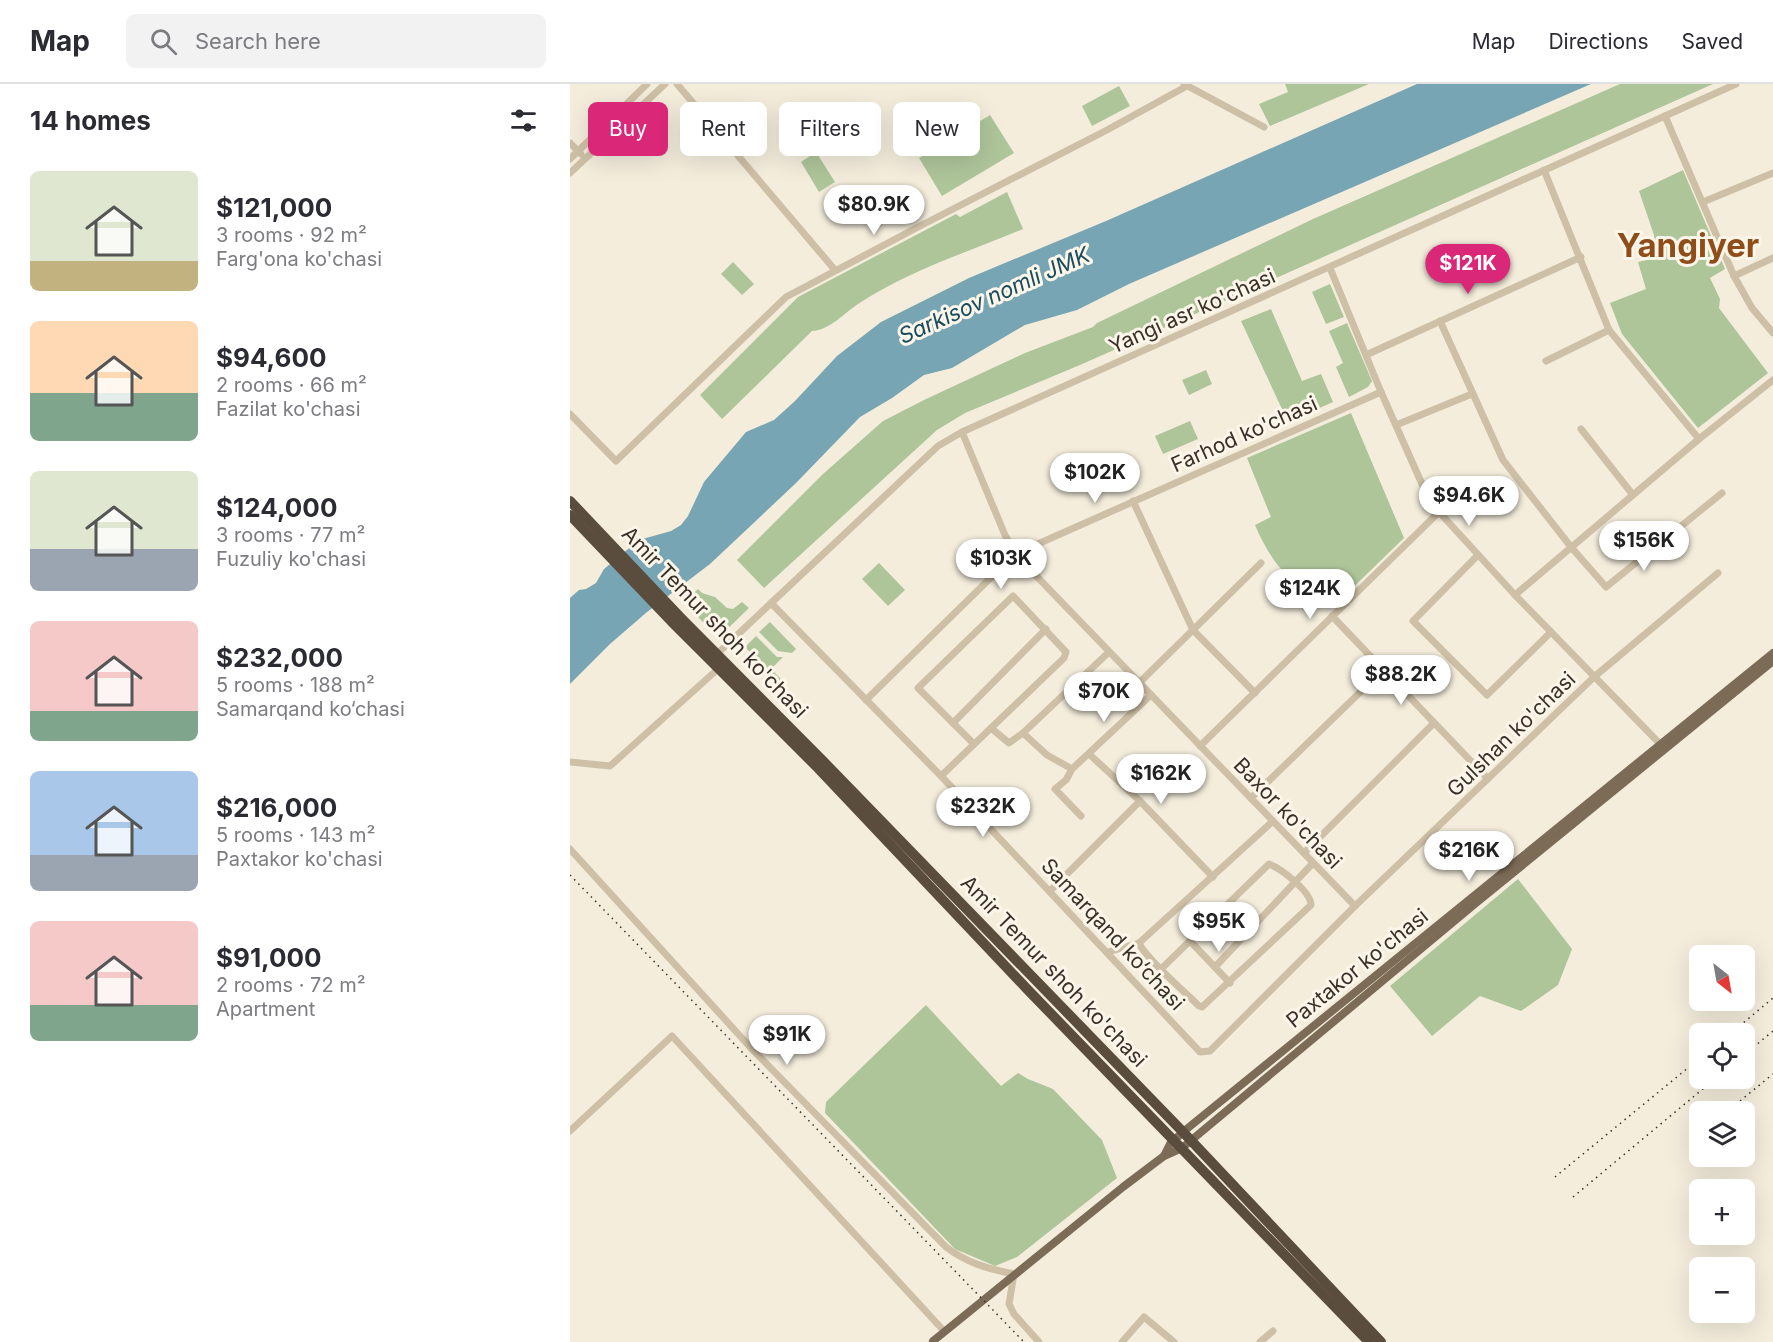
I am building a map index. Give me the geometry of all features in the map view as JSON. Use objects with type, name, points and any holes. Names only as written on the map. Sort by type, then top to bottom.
[{"type":"highway","name":"Amir Temur shoh ko'chasi","points":[[570,501],[605,545],[677,620],[719,668],[818,768],[1028,990],[1183,1140],[1381,1342]]},
{"type":"highway","name":"Amir Temur shoh ko'chasi","points":[[570,515],[605,545]]},
{"type":"highway","name":"Amir Temur shoh ko'chasi","points":[[677,620],[717,654],[1037,981],[1369,1342]]},
{"type":"highway","points":[[1028,990],[1037,981]]},
{"type":"main road","name":"Paxtakor ko'chasi","points":[[933,1342],[1014,1274],[1164,1156],[1166,1149],[1183,1140],[1342,1012],[1773,653]]},
{"type":"main road","name":"Paxtakor ko'chasi","points":[[1662,746],[1773,661]]},
{"type":"street","points":[[628,102],[647,84]]},
{"type":"street","points":[[646,102],[665,84]]},
{"type":"street","points":[[677,84],[835,270]]},
{"type":"street","name":"Yangi asr ko'chasi","points":[[717,654],[938,446],[962,432],[1736,84]]},
{"type":"street","points":[[570,414],[616,461],[786,297],[1107,130],[1185,85],[1264,127]]},
{"type":"street","points":[[1665,116],[1734,276],[1752,308],[1773,333]]},
{"type":"street","points":[[570,159],[588,142]]},
{"type":"street","points":[[570,143],[586,158],[570,173]]},
{"type":"street","points":[[1544,170],[1609,330],[1699,439]]},
{"type":"street","points":[[1703,202],[1773,173]]},
{"type":"street","points":[[1366,355],[1581,257]]},
{"type":"street","points":[[1734,276],[1773,258]]},
{"type":"street","points":[[1330,268],[1381,392],[1430,502],[1515,595],[1662,746]]},
{"type":"street","points":[[1440,321],[1503,460],[1571,548],[1605,587],[1722,494]]},
{"type":"street","points":[[1546,361],[1609,330]]},
{"type":"street","points":[[1515,595],[1699,439],[1773,380]]},
{"type":"street","name":"Farhod ko'chasi","points":[[866,700],[1015,554],[1381,392]]},
{"type":"street","points":[[1396,425],[1472,394]]},
{"type":"street","points":[[1581,429],[1633,495]]},
{"type":"street","name":"Baxor ko'chasi","points":[[962,432],[1015,554],[1355,906]]},
{"type":"street","points":[[1133,501],[1193,630],[1255,693]]},
{"type":"street","points":[[1200,746],[1438,513]]},
{"type":"street","points":[[1478,555],[1413,621],[1487,695],[1551,632]]},
{"type":"street","points":[[1139,683],[1261,563]]},
{"type":"street","name":"Gulshan ko'chasi","points":[[1205,1053],[1210,1051],[1355,906],[1594,677],[1718,573]]},
{"type":"street","points":[[941,776],[1064,658],[1066,652],[1013,596],[918,688],[974,744]]},
{"type":"street","name":"Samarqand ko‘chasi","points":[[771,603],[941,776],[1200,1052],[1205,1053]]},
{"type":"street","points":[[1332,616],[1488,779]]},
{"type":"street","points":[[953,723],[1046,629]]},
{"type":"street","points":[[991,728],[1009,743],[1023,733],[1109,652]]},
{"type":"street","points":[[570,762],[610,766],[719,668]]},
{"type":"street","points":[[1251,798],[1383,670]]},
{"type":"street","points":[[1080,816],[1055,789],[1066,780],[1072,769],[1151,695]]},
{"type":"street","points":[[1304,853],[1434,723]]},
{"type":"street","points":[[1023,733],[1047,755],[1072,769]]},
{"type":"street","points":[[1089,754],[1140,801],[1213,877]]},
{"type":"street","points":[[1050,891],[1140,801]]},
{"type":"street","points":[[1108,952],[1139,944],[1273,821]]},
{"type":"street","points":[[570,849],[751,1048],[946,1247],[957,1256],[982,1267],[1014,1274],[1009,1304],[1014,1314],[1039,1342]]},
{"type":"street","points":[[1215,967],[1313,863]]},
{"type":"street","points":[[1139,944],[1142,950],[1161,969],[1202,1007],[1311,905],[1311,899],[1295,882],[1269,864],[1161,969]]},
{"type":"street","points":[[1190,941],[1230,983]]},
{"type":"street","points":[[570,1131],[672,1036],[944,1331]]},
{"type":"street","points":[[1122,1342],[1144,1317],[1174,1342]]},
{"type":"street","points":[[1260,1342],[1273,1331]]},
{"type":"green space","points":[[1285,84],[1369,84],[1270,126],[1259,104],[1288,92]]},
{"type":"green space","points":[[1620,84],[1713,84],[1080,365],[965,413],[937,430],[764,588],[737,560],[823,474],[883,421],[1025,353],[1093,327],[1097,323],[1313,219]]},
{"type":"green space","points":[[1119,86],[1130,106],[1092,126],[1082,106]]},
{"type":"green space","points":[[990,115],[1014,153],[942,196],[919,158],[922,156],[980,156],[980,121]]},
{"type":"green space","points":[[810,156],[819,156],[835,182],[819,192],[801,162]]},
{"type":"green space","points":[[1683,170],[1725,269],[1710,278],[1720,299],[1719,308],[1768,373],[1698,428],[1622,334],[1610,303],[1646,289],[1638,262],[1656,258],[1654,235],[1639,191]]},
{"type":"green space","points":[[1007,192],[1023,229],[897,282],[858,304],[831,325],[812,331],[722,419],[700,395],[798,297],[956,214],[960,217]]},
{"type":"green space","points":[[733,262],[754,284],[742,295],[721,274]]},
{"type":"green space","points":[[1330,284],[1344,317],[1326,324],[1312,292]]},
{"type":"green space","points":[[1271,309],[1302,381],[1321,374],[1333,402],[1288,422],[1241,321]]},
{"type":"green space","points":[[1347,323],[1372,381],[1368,387],[1349,397],[1336,367],[1343,363],[1329,331]]},
{"type":"green space","points":[[1206,370],[1212,384],[1189,395],[1182,380]]},
{"type":"green space","points":[[1351,413],[1404,538],[1337,603],[1315,590],[1308,597],[1271,555],[1255,525],[1271,517],[1247,458]]},
{"type":"green space","points":[[1190,421],[1198,439],[1163,454],[1155,436]]},
{"type":"green space","points":[[879,563],[905,590],[888,606],[862,579]]},
{"type":"green space","points":[[698,589],[702,593],[715,597],[727,608],[733,609],[742,602],[749,608],[718,638],[684,602]]},
{"type":"green space","points":[[770,622],[796,649],[792,653],[778,651],[759,632]]},
{"type":"green space","points":[[756,636],[777,657],[783,657],[771,669],[781,679],[779,682],[745,647]]},
{"type":"green space","points":[[1518,879],[1572,949],[1558,985],[1521,1011],[1480,996],[1432,1036],[1390,986]]},
{"type":"green space","points":[[926,1005],[1001,1086],[1018,1073],[1053,1089],[1102,1140],[1117,1178],[1017,1257],[995,1266],[955,1249],[825,1113],[826,1102]]},
{"type":"water","name":"Sarkisov nomli JMK","points":[[1417,84],[1591,84],[1129,284],[1077,310],[1025,325],[952,368],[924,375],[860,417],[796,483],[710,564],[647,612],[610,644],[570,684],[570,598],[579,590],[596,583],[604,569],[639,540],[671,531],[681,525],[688,516],[704,482],[746,432],[774,420],[837,356],[881,322],[969,278],[1106,221]]},
{"type":"railway","points":[[570,875],[1024,1342]]},
{"type":"railway","points":[[1743,1023],[1773,998]]},
{"type":"railway","points":[[1755,1046],[1773,1031]]},
{"type":"railway","points":[[1555,1177],[1689,1067]]},
{"type":"railway","points":[[1740,1101],[1773,1074]]},
{"type":"railway","points":[[1573,1197],[1703,1089]]},
{"type":"district","name":"Yangiyer","points":[[1688,245]]}]
